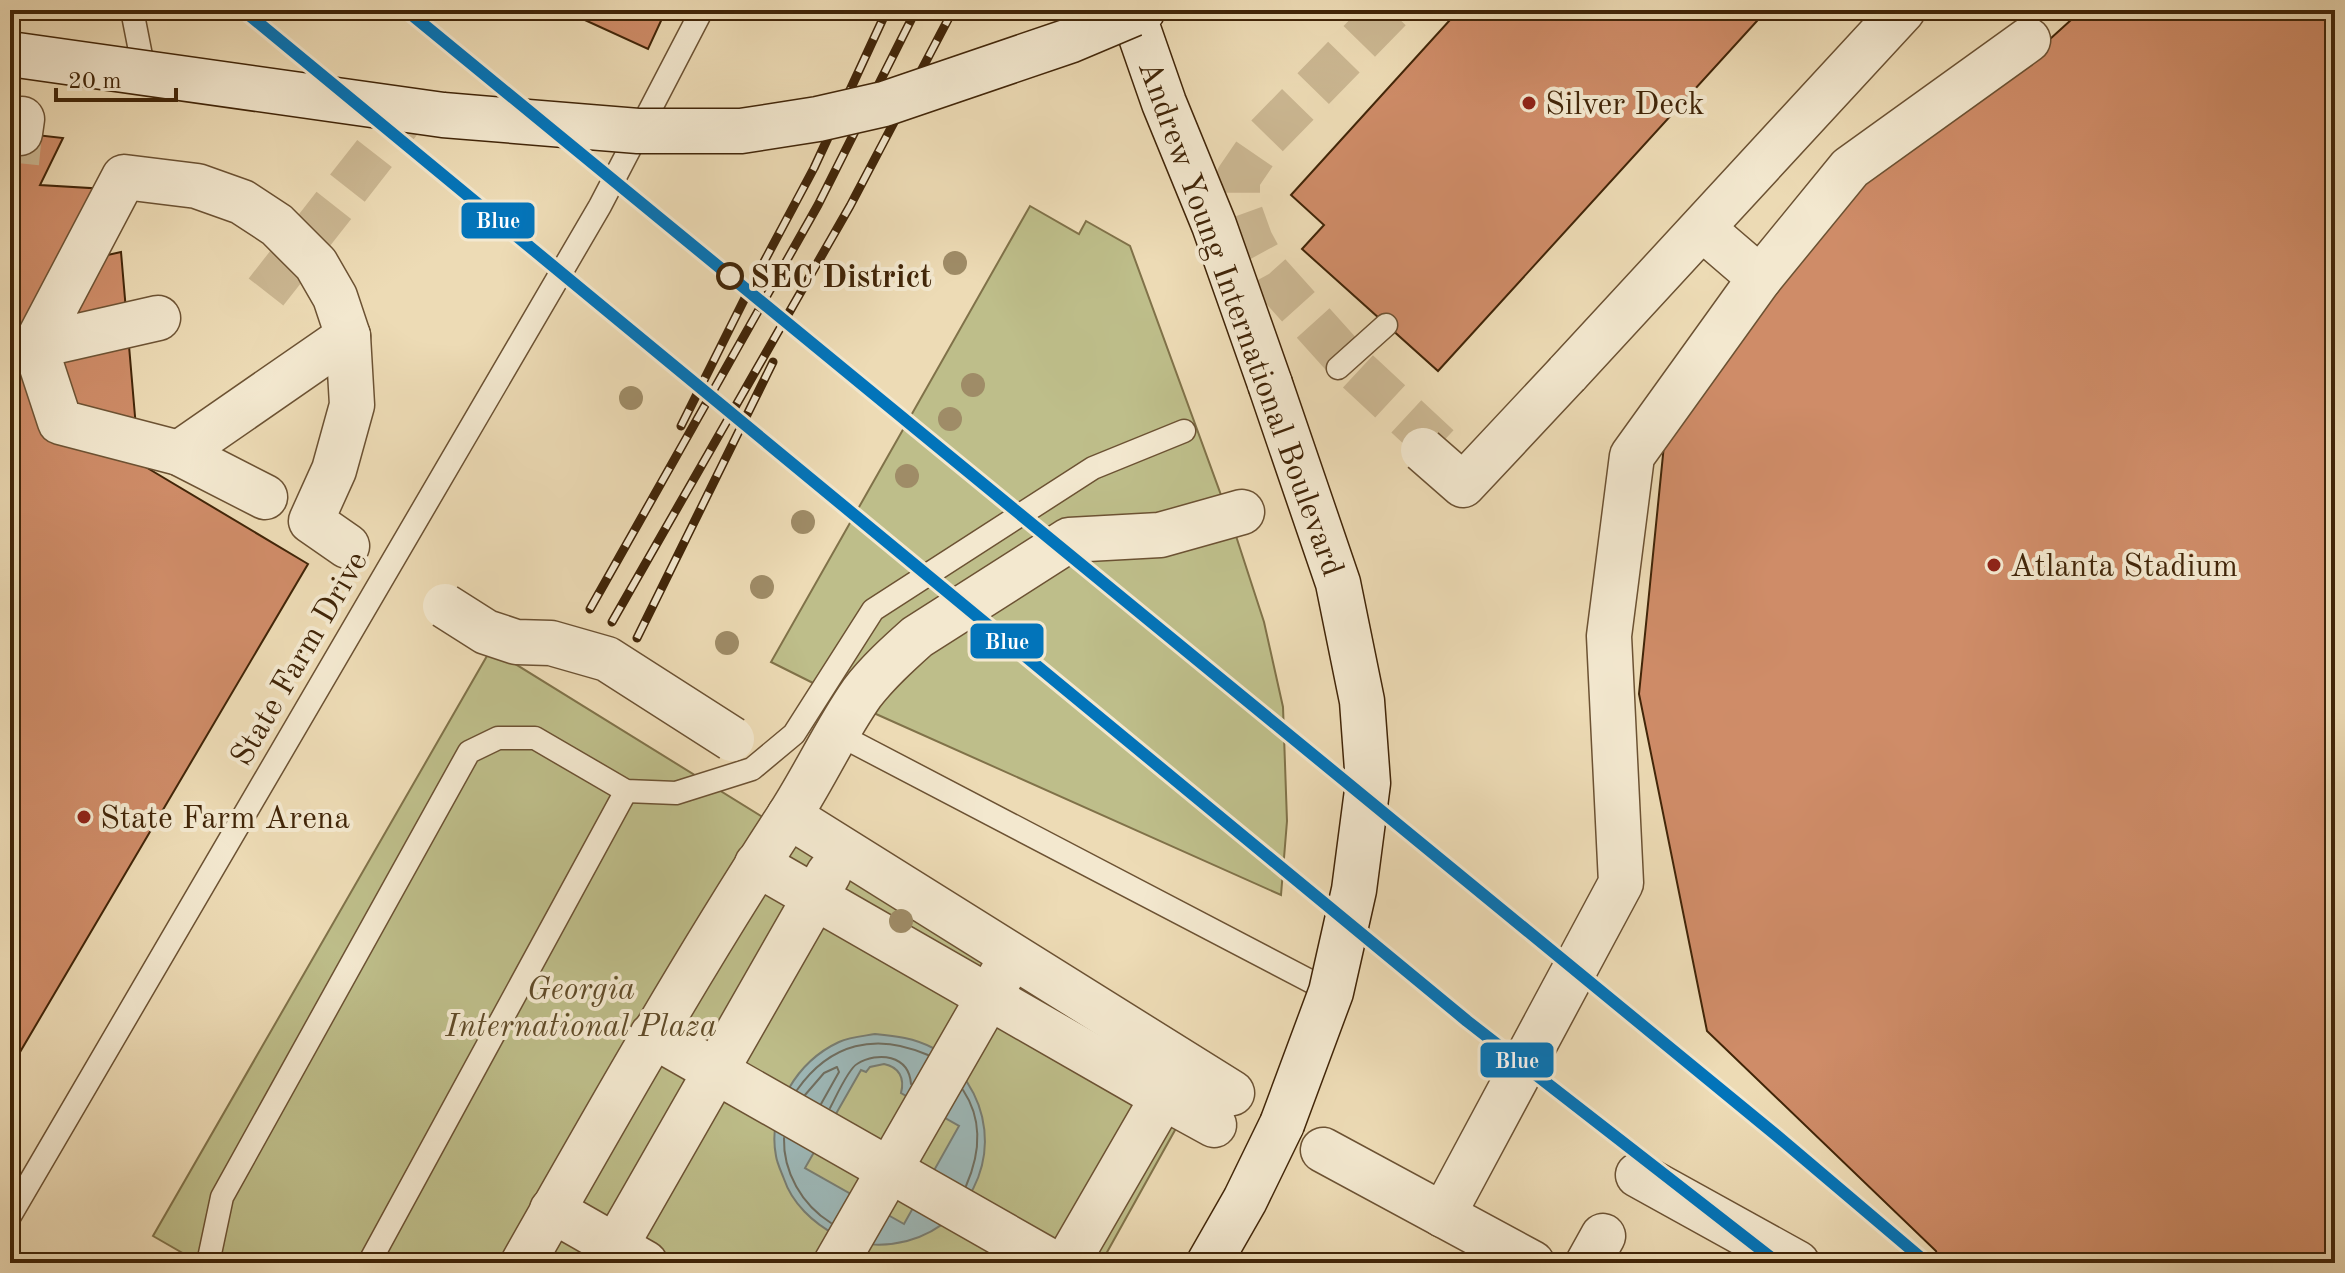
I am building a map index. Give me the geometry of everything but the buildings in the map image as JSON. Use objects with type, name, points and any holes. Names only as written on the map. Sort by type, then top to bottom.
[{"type":"street","points":[[1423,450],[1463,485],[1903,10]]},
{"type":"street","points":[[10,54],[443,115],[638,131],[741,131],[818,119],[884,104],[1069,41],[1138,12]]},
{"type":"street","name":"Andrew Young International Boulevard","points":[[1138,12],[1164,103],[1214,225],[1293,443],[1338,583],[1362,701],[1368,783],[1354,890],[1331,992],[1282,1124],[1245,1200],[1209,1263]]},
{"type":"street","points":[[1443,1215],[1621,883],[1609,636],[1632,456],[1760,278],[1850,168],[2028,40]]},
{"type":"street","points":[[265,497],[179,453],[60,422],[35,346],[124,177],[197,186],[242,202],[277,225],[316,264],[335,297],[348,336],[352,405],[334,470],[311,521],[347,546]]},
{"type":"street","points":[[1703,229],[1760,278]]},
{"type":"street","points":[[35,346],[158,318]]},
{"type":"street","points":[[179,453],[348,336]]},
{"type":"street","points":[[523,1263],[652,1035],[863,693],[895,656],[917,637],[1069,540],[1160,535],[1242,512]]},
{"type":"street","points":[[445,606],[486,632],[516,642],[551,643],[607,659],[732,739]]},
{"type":"street","points":[[757,864],[1163,1097],[1223,1109],[1012,956],[789,816]]},
{"type":"street","points":[[552,1210],[622,1257],[841,850]]},
{"type":"street","points":[[836,1263],[1012,956]]},
{"type":"street","points":[[652,1035],[1053,1263]]},
{"type":"street","points":[[1067,1263],[1163,1097]]},
{"type":"street","points":[[1323,1150],[1532,1263]]},
{"type":"street","points":[[1638,1175],[1797,1263]]},
{"type":"lane","points":[[132,10],[144,71]]},
{"type":"lane","name":"State Farm Drive","points":[[10,1216],[600,206],[702,10]]},
{"type":"lane","points":[[1338,368],[1386,325]]},
{"type":"lane","points":[[208,1263],[222,1197],[469,752],[498,738],[535,738],[626,791],[676,793],[752,769],[794,734],[873,610],[1093,468],[1184,431]]},
{"type":"lane","points":[[851,741],[1331,992]]},
{"type":"lane","points":[[369,1263],[626,791]]},
{"type":"green space","points":[[1030,206],[1079,234],[1086,221],[1130,246],[1236,536],[1264,622],[1283,707],[1287,821],[1281,895],[867,710],[771,662]]},
{"type":"green space","name":"Georgia International Plaza","points":[[491,649],[1199,1087],[1101,1263],[200,1263],[153,1236]]},
{"type":"water","points":[[875,1034],[912,1040],[943,1055],[967,1082],[979,1106],[984,1130],[984,1154],[978,1177],[952,1217],[931,1231],[907,1241],[889,1244],[844,1239],[812,1218],[788,1188],[777,1159],[774,1138],[781,1104],[789,1088],[811,1061],[839,1042]],"holes":[[[884,1064],[900,1074],[901,1093],[959,1126],[904,1224],[805,1168],[861,1070],[866,1072],[870,1067]]]},
{"type":"tunnel","points":[[1390,10],[1266,137],[1238,178],[1238,205],[1251,241],[1269,274],[1351,365],[1449,456]]},
{"type":"tunnel","points":[[266,292],[400,121]]},
{"type":"tunnel","points":[[17,163],[20,133]]},
{"type":"railway","points":[[681,426],[814,168],[887,10]]},
{"type":"railway","points":[[590,609],[818,205],[916,10]]},
{"type":"railway","points":[[612,622],[850,206],[953,10]]},
{"type":"railway","points":[[637,638],[773,362]]},
{"type":"transit line","name":"Blue","points":[[243,10],[1467,1021],[1778,1263]]},
{"type":"transit line","name":"Blue","points":[[406,10],[1776,1135],[1927,1263]]},
{"type":"place","name":"Silver Deck","points":[[1529,103]]},
{"type":"place","name":"SEC District","points":[[730,276]]},
{"type":"place","name":"Atlanta Stadium","points":[[1994,565]]},
{"type":"place","name":"State Farm Arena","points":[[84,817]]}]
